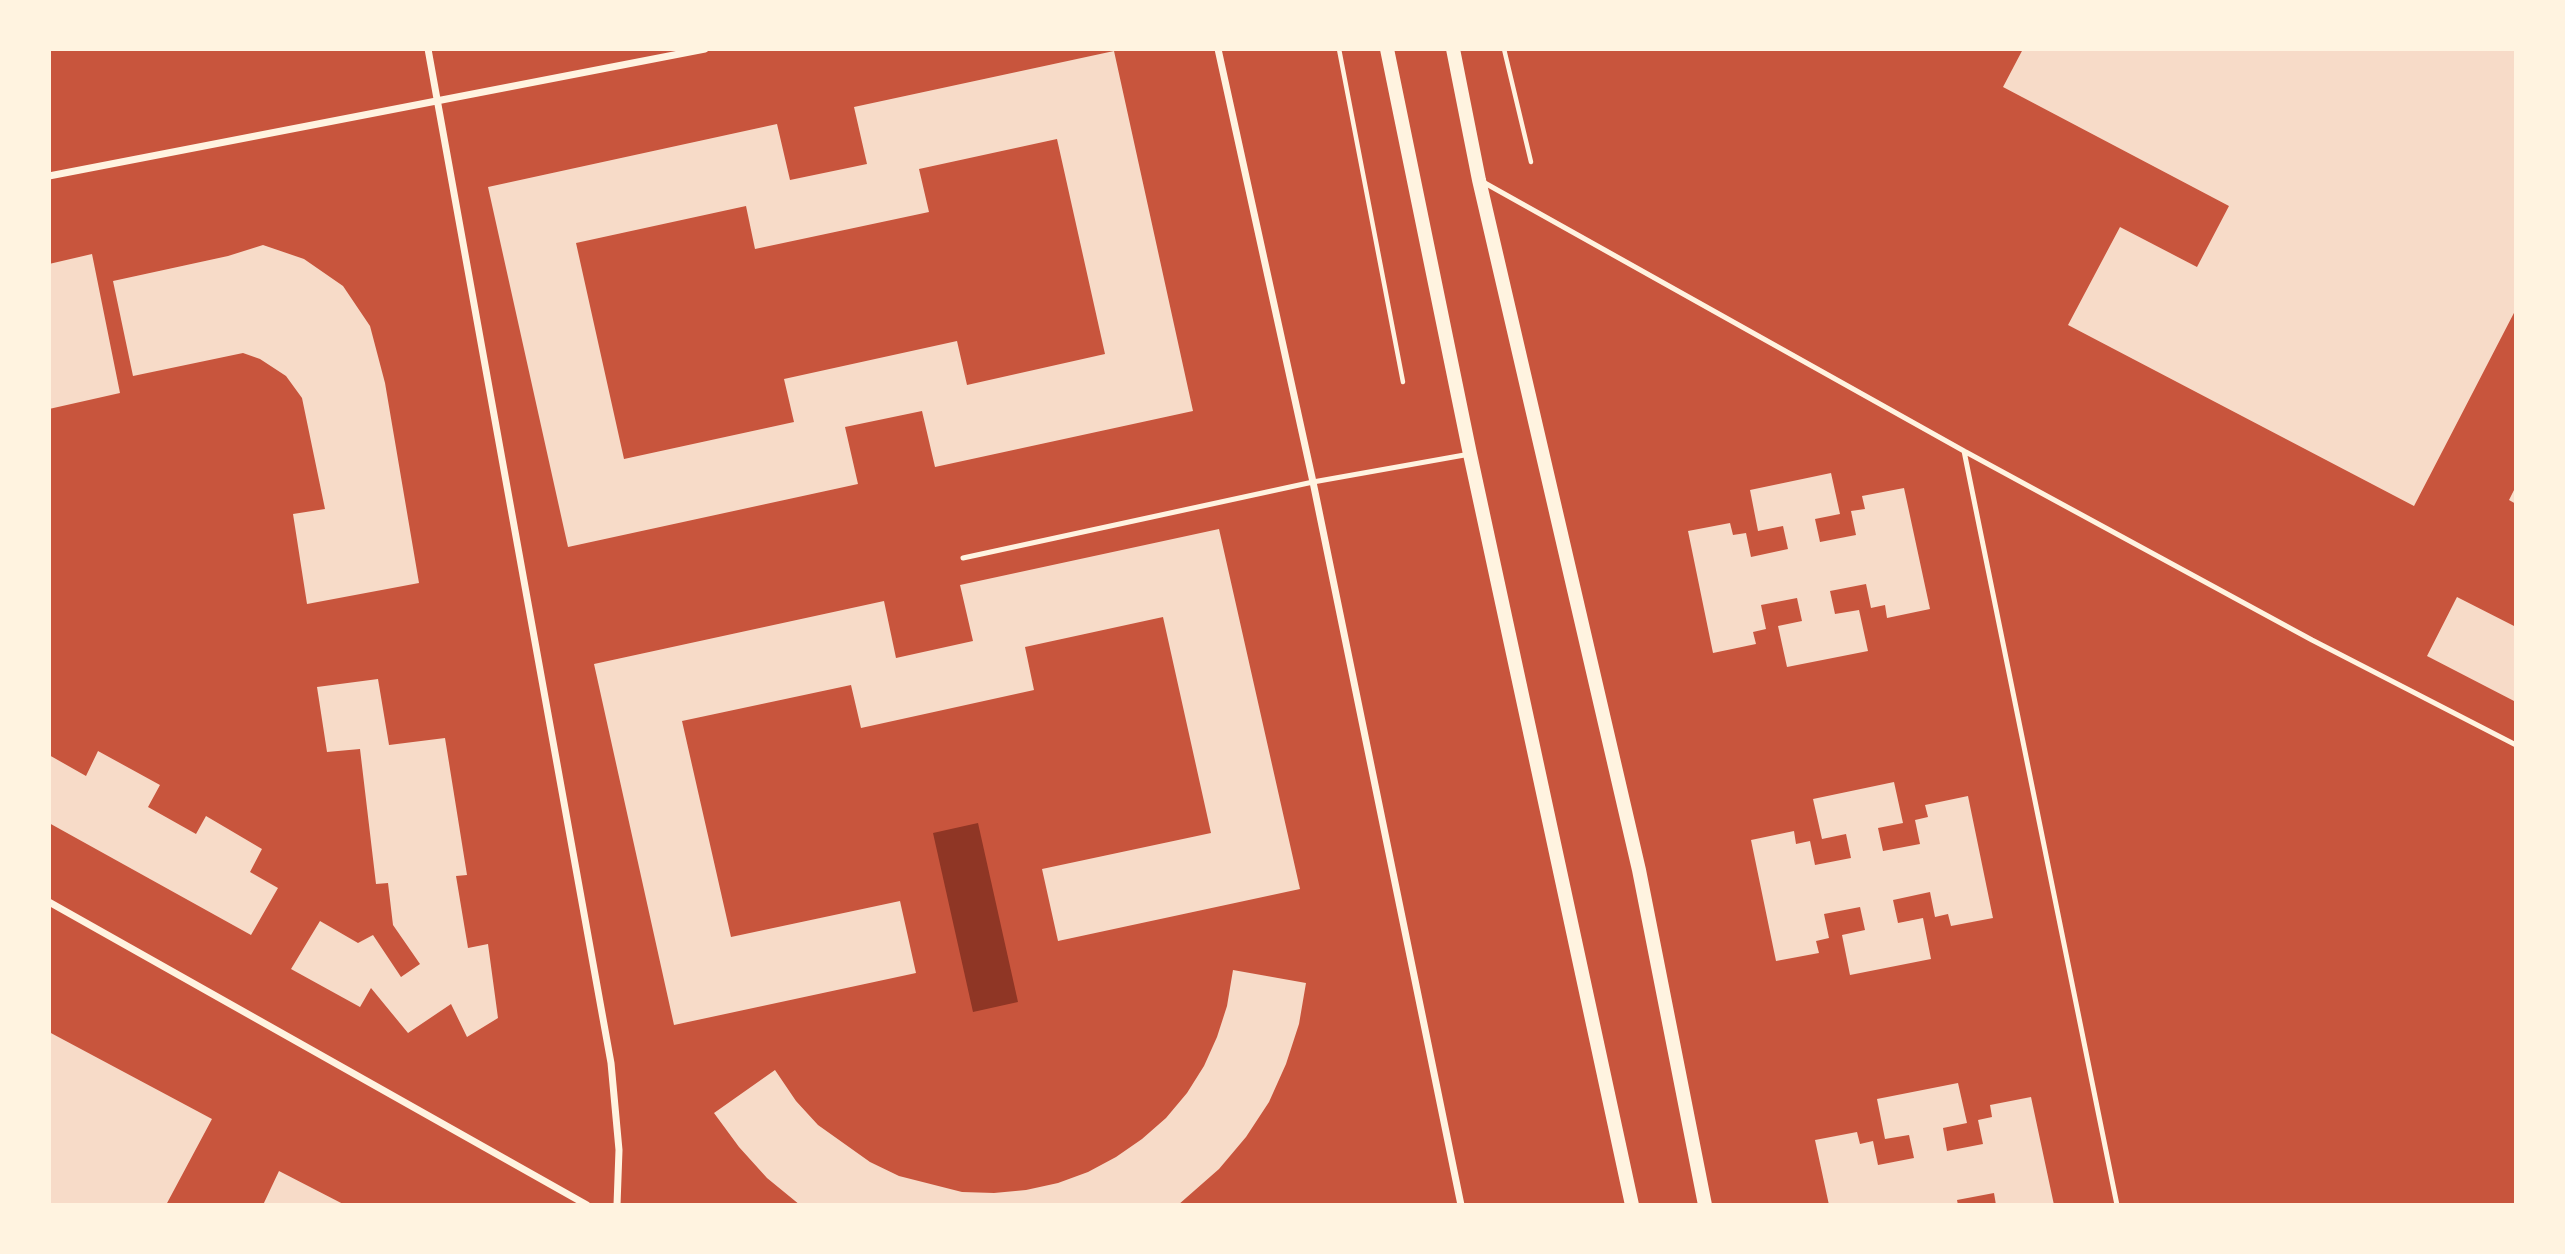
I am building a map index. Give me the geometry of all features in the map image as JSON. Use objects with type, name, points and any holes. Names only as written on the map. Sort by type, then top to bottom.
[{"type":"main road","points":[[1387,49],[1629,1201]]},
{"type":"main road","points":[[1453,49],[1479,180],[1639,870],[1706,1201]]},
{"type":"street","points":[[428,49],[611,1063],[620,1150],[617,1205]]},
{"type":"street","points":[[49,176],[705,49]]},
{"type":"street","points":[[1219,49],[1313,482],[1461,1205]]},
{"type":"street","points":[[49,902],[587,1205]]},
{"type":"lane","points":[[1479,180],[1964,451],[2312,640],[2516,745]]},
{"type":"lane","points":[[1964,451],[2117,1205]]},
{"type":"lane","points":[[963,558],[1313,482],[1470,454]]},
{"type":"path","points":[[1339,49],[1403,382]]},
{"type":"path","points":[[1504,49],[1531,162]]},
{"type":"shaded area","points":[[978,823],[1018,1002],[973,1012],[933,833]]},
{"type":"building","points":[[2023,49],[2516,49],[2516,309],[2414,506],[2068,325],[2120,227],[2197,267],[2229,206],[2003,87]]},
{"type":"building","points":[[1114,51],[1193,411],[935,467],[922,411],[845,427],[858,484],[568,547],[488,187],[777,124],[790,180],[867,164],[854,107]],"holes":[[[1057,139],[1105,354],[967,385],[957,341],[784,379],[794,422],[624,459],[576,243],[746,206],[755,249],[929,212],[919,169]]]},
{"type":"building","points":[[263,245],[304,259],[343,286],[370,326],[385,383],[419,583],[307,604],[293,514],[325,509],[302,398],[286,376],[260,359],[243,353],[133,376],[113,281],[228,256]]},
{"type":"building","points":[[92,254],[120,393],[49,409],[49,264]]},
{"type":"building","points":[[1831,473],[1840,514],[1815,519],[1820,542],[1856,535],[1851,511],[1865,509],[1862,496],[1904,488],[1930,609],[1887,618],[1885,605],[1871,608],[1866,584],[1830,591],[1835,614],[1859,610],[1868,651],[1787,667],[1778,626],[1802,621],[1797,598],[1761,605],[1766,629],[1753,632],[1756,644],[1713,653],[1688,531],[1730,523],[1733,535],[1746,533],[1751,557],[1788,549],[1783,526],[1758,531],[1750,490]]},
{"type":"building","points":[[2516,486],[2516,504],[2509,500]]},
{"type":"building","points":[[1219,529],[1300,889],[1058,941],[1042,869],[1211,833],[1163,617],[1025,647],[1034,690],[861,728],[851,685],[682,721],[731,937],[900,901],[916,973],[674,1025],[594,664],[884,601],[896,658],[973,641],[960,585]]},
{"type":"building","points":[[2457,597],[2516,627],[2516,702],[2427,656]]},
{"type":"building","points":[[378,679],[389,745],[445,738],[467,875],[456,876],[468,948],[488,944],[498,1018],[467,1037],[451,1004],[408,1033],[371,988],[360,1007],[291,969],[320,921],[358,943],[373,935],[401,977],[420,964],[393,925],[388,883],[376,884],[360,749],[327,752],[317,687]]},
{"type":"building","points":[[98,751],[160,785],[148,807],[196,834],[206,816],[262,849],[250,872],[278,888],[251,935],[49,823],[49,755],[86,776]]},
{"type":"building","points":[[1894,782],[1903,823],[1878,828],[1883,851],[1920,844],[1915,820],[1928,817],[1925,805],[1968,796],[1993,918],[1951,926],[1948,914],[1935,917],[1930,892],[1893,900],[1898,923],[1923,918],[1931,959],[1850,975],[1842,935],[1865,930],[1860,907],[1824,914],[1829,938],[1816,941],[1819,953],[1776,961],[1751,840],[1794,831],[1796,844],[1810,841],[1815,865],[1851,858],[1846,834],[1822,839],[1813,799]]},
{"type":"building","points":[[1233,970],[1306,983],[1299,1024],[1286,1064],[1269,1102],[1246,1137],[1219,1169],[1178,1205],[800,1205],[767,1178],[739,1147],[714,1113],[775,1070],[796,1101],[818,1125],[870,1162],[899,1176],[962,1192],[1026,1190],[1058,1183],[1088,1172],[1142,1139],[1166,1118],[1187,1093],[1204,1066],[1217,1037],[1227,1006]]},
{"type":"building","points":[[49,1032],[212,1119],[166,1205],[49,1205]]},
{"type":"building","points":[[1958,1083],[1967,1123],[1943,1128],[1947,1151],[1983,1144],[1978,1120],[1992,1117],[1990,1105],[2031,1097],[2054,1205],[1996,1205],[1994,1193],[1957,1200],[1958,1205],[1829,1205],[1815,1140],[1857,1132],[1860,1144],[1873,1141],[1878,1165],[1914,1158],[1909,1135],[1885,1139],[1877,1099]]},
{"type":"building","points":[[279,1171],[345,1205],[263,1205]]}]
